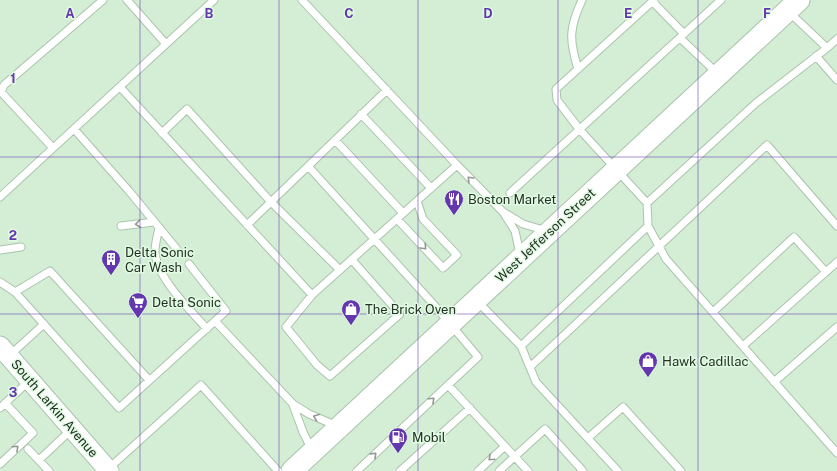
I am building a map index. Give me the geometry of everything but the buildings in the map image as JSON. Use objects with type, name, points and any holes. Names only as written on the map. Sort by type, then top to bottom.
[{"type":"main road","name":"West Jefferson Street","points":[[303,464],[339,427],[793,5]]},
{"type":"main road","name":"South Larkin Avenue","points":[[5,351],[108,470]]},
{"type":"lane","points":[[53,148],[1,92],[4,85],[103,0]]},
{"type":"lane","points":[[127,0],[166,44]]},
{"type":"lane","points":[[0,197],[214,0]]},
{"type":"lane","points":[[302,0],[503,212],[515,231],[520,259]]},
{"type":"lane","points":[[578,69],[571,45],[573,19],[582,0]]},
{"type":"lane","points":[[510,193],[721,0]]},
{"type":"lane","points":[[719,74],[682,36],[654,1],[556,89],[557,100],[580,130],[647,203],[648,226],[666,259],[837,453]]},
{"type":"lane","points":[[793,5],[827,48]]},
{"type":"lane","points":[[647,203],[756,103],[837,39]]},
{"type":"lane","points":[[816,56],[837,80]]},
{"type":"lane","points":[[120,87],[312,295]]},
{"type":"lane","points":[[247,225],[387,90]]},
{"type":"lane","points":[[162,133],[187,109],[271,202],[340,270]]},
{"type":"lane","points":[[362,114],[431,188]]},
{"type":"lane","points":[[74,129],[129,191],[176,248]]},
{"type":"lane","points":[[335,140],[403,213]]},
{"type":"lane","points":[[530,367],[767,145],[837,226]]},
{"type":"lane","points":[[352,260],[400,314],[330,376],[286,328],[312,295],[457,165]]},
{"type":"lane","points":[[308,166],[451,323],[478,357],[357,471]]},
{"type":"lane","points":[[397,219],[443,268],[457,255],[423,219],[417,201]]},
{"type":"lane","points":[[503,212],[523,224],[549,232]]},
{"type":"lane","points":[[121,226],[154,222]]},
{"type":"lane","points":[[521,346],[648,226]]},
{"type":"lane","points":[[159,228],[155,253],[160,269],[183,302],[207,329]]},
{"type":"lane","points":[[713,312],[794,237],[826,272]]},
{"type":"lane","points":[[0,250],[21,247]]},
{"type":"lane","points":[[743,346],[837,262]]},
{"type":"lane","points":[[0,282],[15,292],[59,336],[101,383],[119,408],[226,312],[189,264]]},
{"type":"lane","points":[[15,292],[50,272],[67,296],[99,331],[126,360],[149,380]]},
{"type":"lane","points":[[476,300],[521,346],[536,382],[618,471]]},
{"type":"lane","points":[[5,351],[43,321]]},
{"type":"lane","points":[[215,321],[293,404],[309,414],[339,427]]},
{"type":"lane","points":[[774,382],[837,327]]},
{"type":"lane","points":[[0,464],[33,433],[2,406],[30,380]]},
{"type":"lane","points":[[108,470],[201,385],[278,471]]},
{"type":"lane","points":[[448,385],[528,471]]},
{"type":"lane","points":[[293,404],[303,432],[303,464]]},
{"type":"lane","points":[[588,438],[623,407],[681,471]]},
{"type":"lane","points":[[400,471],[470,408]]},
{"type":"lane","points":[[39,460],[73,429]]},
{"type":"lane","points":[[499,471],[544,429],[583,471]]},
{"type":"lane","points":[[478,471],[505,446]]},
{"type":"lane","points":[[28,449],[49,471]]},
{"type":"place","name":"Boston Market","points":[[454,216]]},
{"type":"place","name":"Delta Sonic Car Wash","points":[[111,276]]},
{"type":"place","name":"Delta Sonic","points":[[138,319]]},
{"type":"place","name":"The Brick Oven","points":[[351,326]]},
{"type":"place","name":"Hawk Cadillac","points":[[648,378]]},
{"type":"place","name":"Mobil","points":[[398,454]]}]
